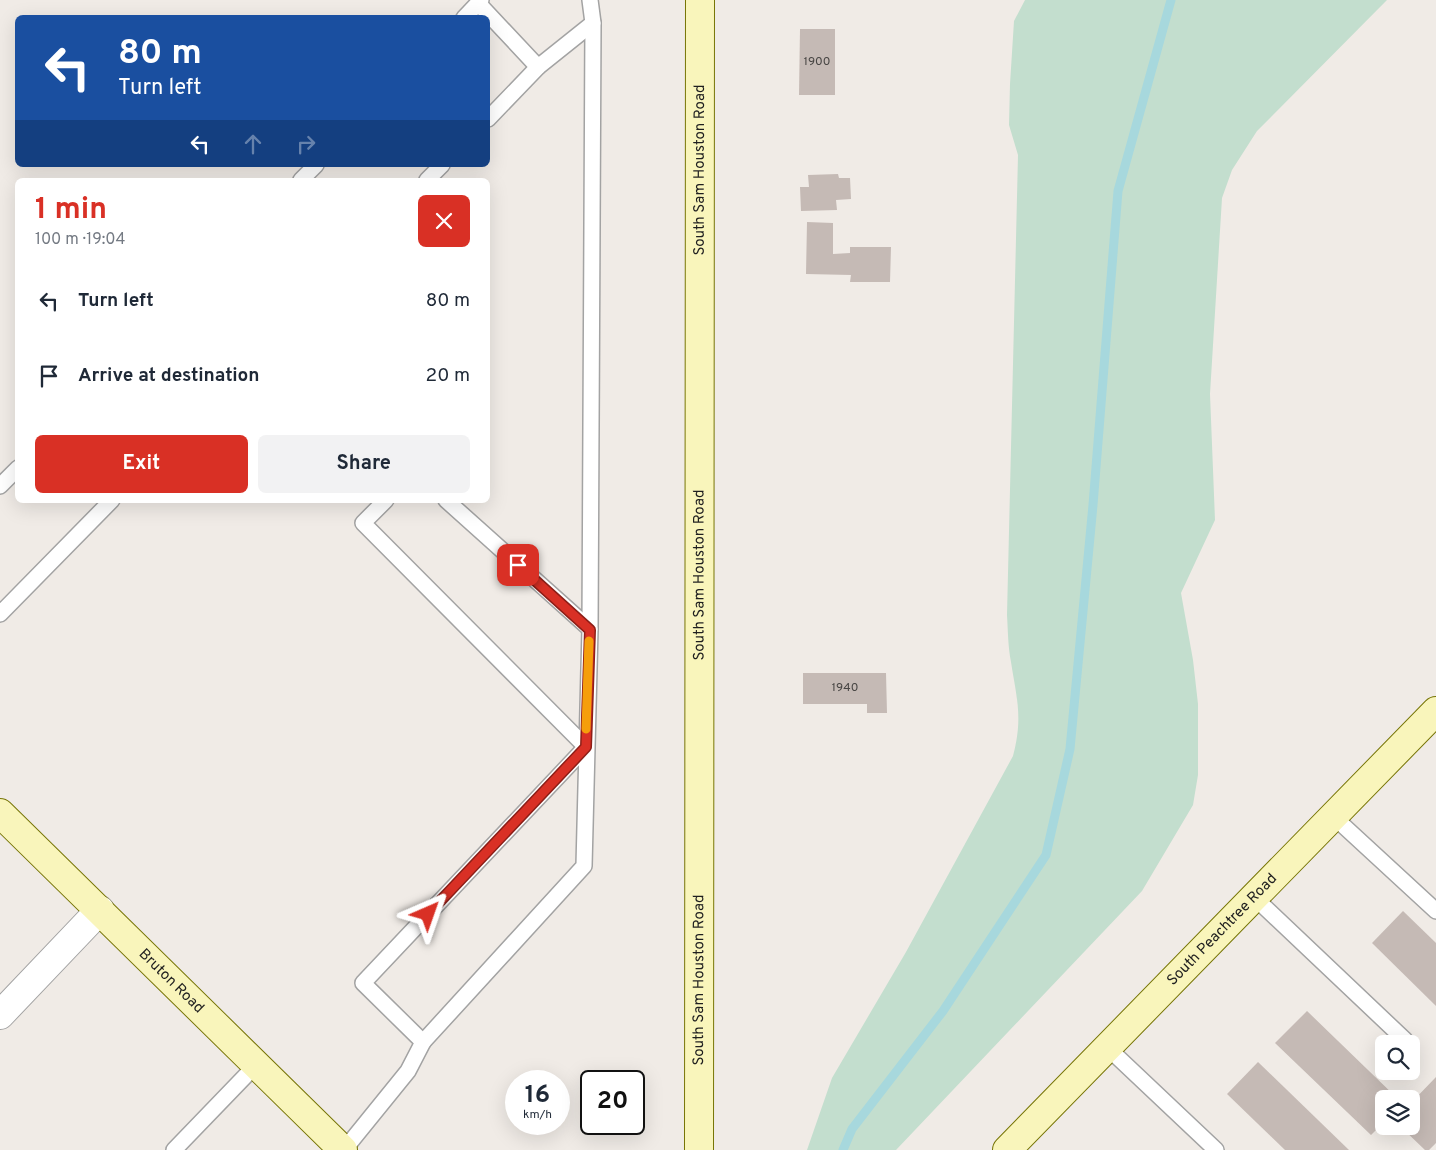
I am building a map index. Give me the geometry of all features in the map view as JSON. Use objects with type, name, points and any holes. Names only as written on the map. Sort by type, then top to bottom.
[{"type":"street","name":"South Sam Houston Road","points":[[700,0],[700,1150]]},
{"type":"street","name":"South Peachtree Road","points":[[1007,1150],[1436,711]]},
{"type":"street","name":"Bruton Road","points":[[0,813],[343,1150]]},
{"type":"street","points":[[0,1015],[100,910]]},
{"type":"lane","points":[[343,1150],[408,1071],[424,1042],[584,866],[590,630],[593,23],[590,0]]},
{"type":"lane","points":[[467,15],[479,2],[538,67]]},
{"type":"lane","points":[[490,117],[538,67],[593,23]]},
{"type":"lane","points":[[303,178],[314,167]]},
{"type":"lane","points":[[429,178],[440,167]]},
{"type":"lane","points":[[0,486],[15,471]]},
{"type":"lane","points":[[0,614],[109,503]]},
{"type":"lane","points":[[383,503],[363,523],[586,747]]},
{"type":"lane","points":[[449,503],[590,630]]},
{"type":"lane","points":[[424,1042],[363,983],[586,747]]},
{"type":"lane","points":[[1334,817],[1436,911]]},
{"type":"lane","points":[[1254,897],[1400,1035]]},
{"type":"lane","points":[[1108,1048],[1216,1150]]},
{"type":"lane","points":[[174,1150],[256,1065]]},
{"type":"green space","points":[[1025,0],[1387,0],[1257,131],[1232,170],[1222,198],[1210,394],[1215,520],[1181,593],[1193,660],[1198,704],[1198,775],[1193,805],[1142,891],[896,1150],[807,1150],[832,1078],[906,952],[1013,756],[1016,743],[1018,709],[1009,651],[1007,615],[1018,155],[1009,125],[1014,21]]},
{"type":"building","points":[[800,29],[835,29],[835,95],[799,95]]},
{"type":"building","points":[[838,174],[839,178],[850,178],[851,199],[836,200],[837,210],[801,211],[800,187],[809,187],[808,175]]},
{"type":"building","points":[[807,222],[833,223],[833,254],[850,253],[850,247],[891,247],[890,282],[850,282],[851,275],[806,274]]},
{"type":"building","points":[[803,673],[886,673],[887,713],[867,713],[867,704],[803,704]]},
{"type":"building","points":[[1403,911],[1436,943],[1436,1006],[1372,943]]},
{"type":"building","points":[[1307,1011],[1375,1077],[1375,1080],[1378,1080],[1389,1090],[1375,1090],[1375,1131],[1371,1135],[1275,1043]]},
{"type":"building","points":[[1258,1062],[1349,1150],[1285,1150],[1227,1094]]},
{"type":"building","points":[[1436,1077],[1436,1143],[1429,1150],[1425,1150],[1409,1135],[1420,1135],[1420,1094]]},
{"type":"waterway","points":[[843,1150],[852,1129],[943,1011],[1046,855],[1070,749],[1093,505],[1118,191],[1171,0]]},
{"type":"slow traffic","points":[[586,729],[589,641]]},
{"type":"route","points":[[428,914],[586,747],[590,630],[518,565]]}]
